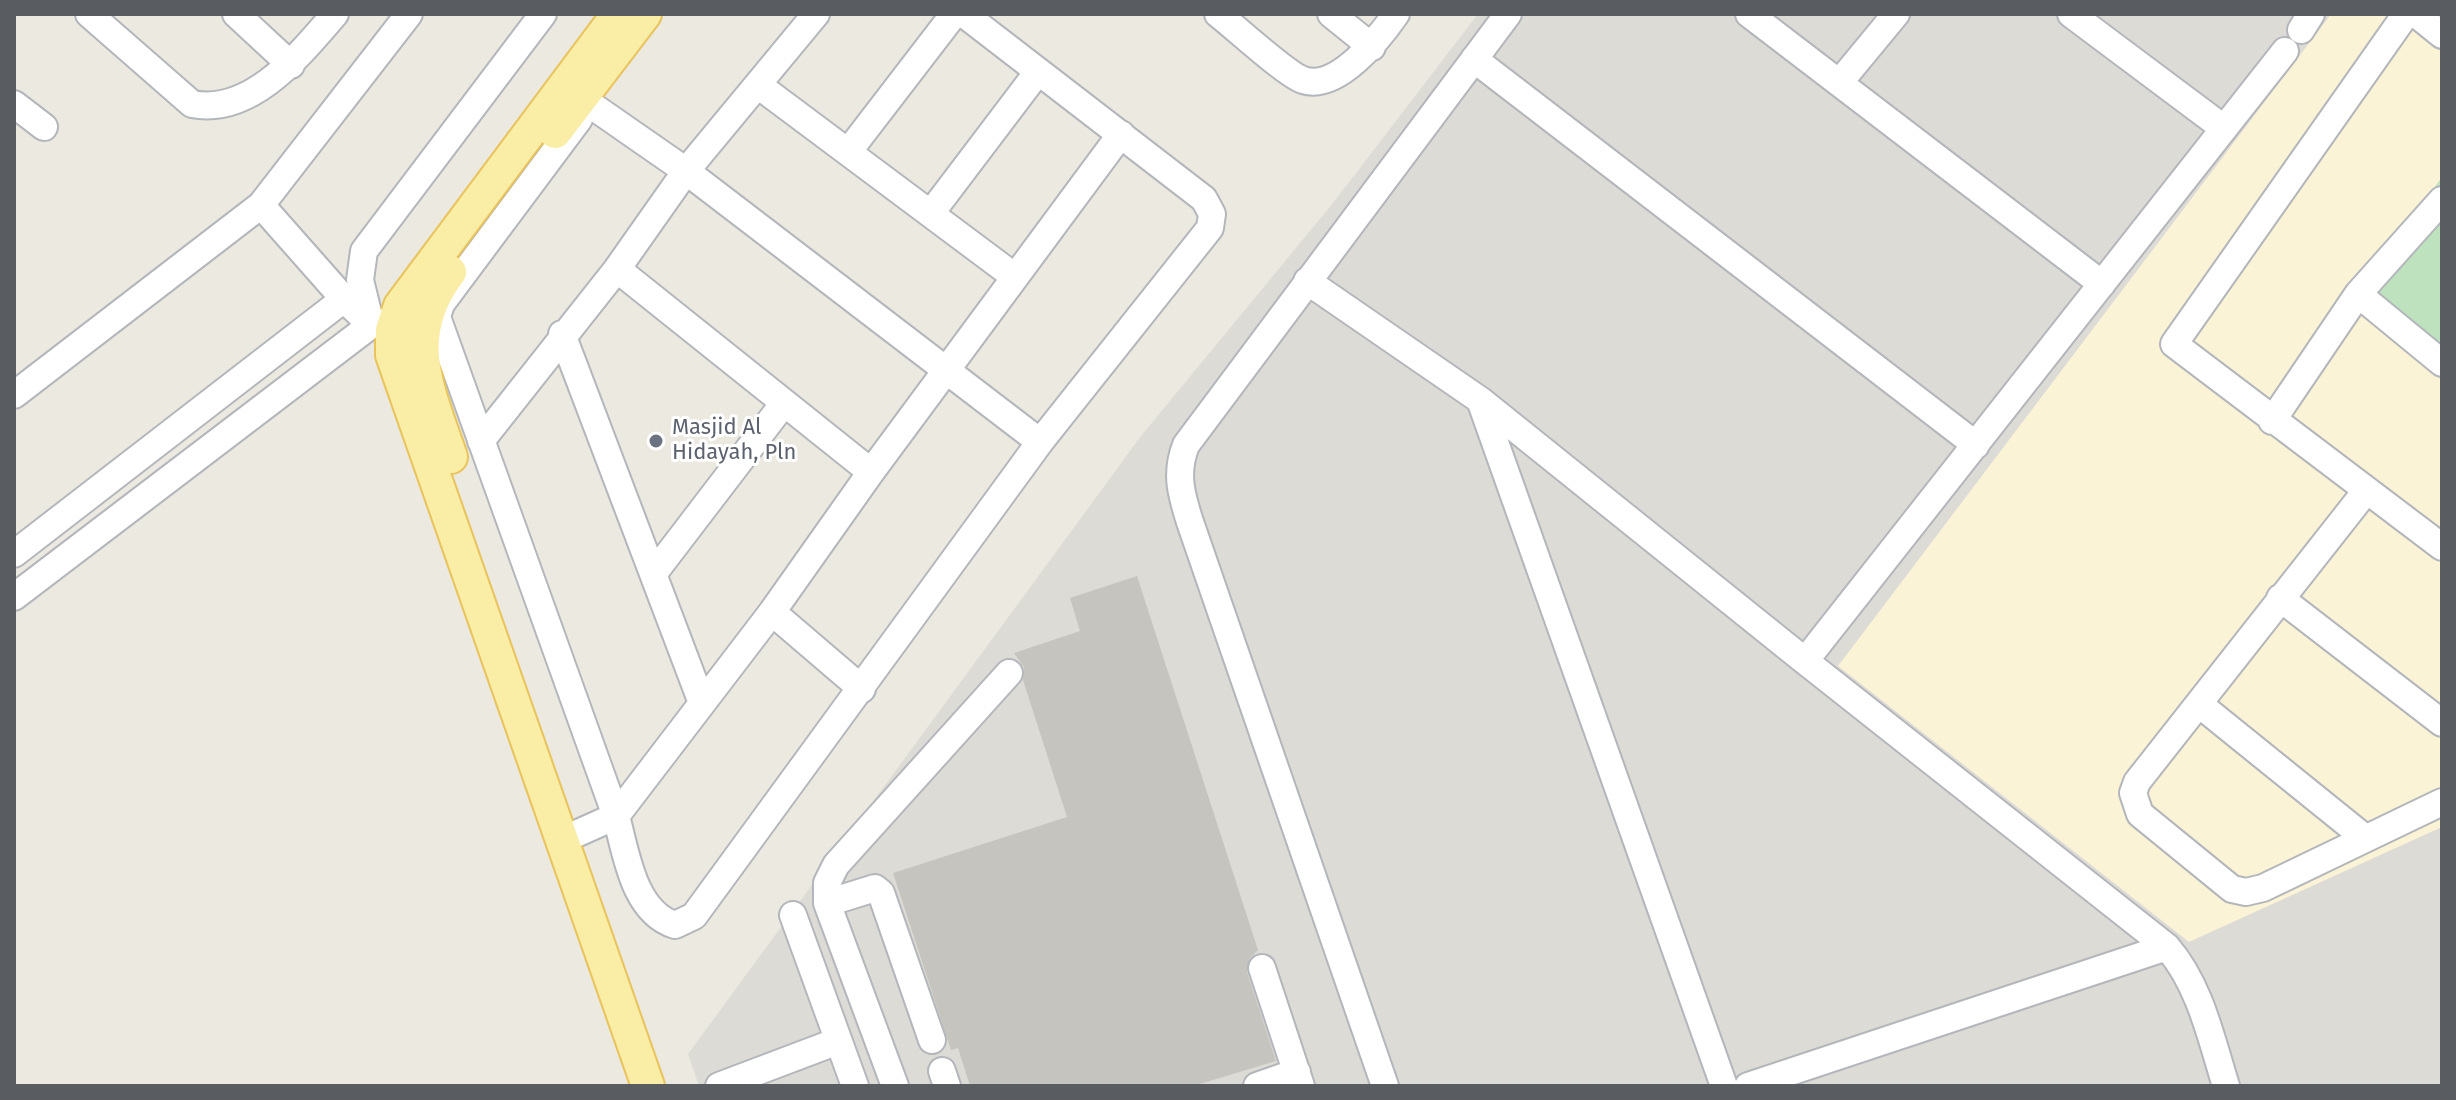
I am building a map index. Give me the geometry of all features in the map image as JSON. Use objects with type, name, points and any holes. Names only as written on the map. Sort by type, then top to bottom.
[{"type":"main road","points":[[618,14],[414,286],[382,323],[528,713],[578,833],[667,1086]]},
{"type":"main road","points":[[645,14],[586,101],[435,292],[428,305],[423,333],[426,384],[648,1086]]},
{"type":"street","points":[[89,14],[192,104],[207,107],[243,96],[291,65],[335,14]]},
{"type":"street","points":[[236,14],[291,65]]},
{"type":"street","points":[[14,395],[261,205],[409,14]]},
{"type":"street","points":[[382,323],[360,280],[364,251],[543,14]]},
{"type":"street","points":[[659,14],[586,101],[438,311],[439,326],[616,816],[635,881],[646,903],[668,923],[688,921],[862,689],[1040,442],[1210,228],[1212,220],[1204,199],[964,14]]},
{"type":"street","points":[[481,441],[562,334],[617,269],[686,171],[816,14]]},
{"type":"street","points":[[848,152],[954,14]]},
{"type":"street","points":[[1218,14],[1303,80],[1334,74],[1372,47],[1396,14]]},
{"type":"street","points":[[1331,14],[1372,47]]},
{"type":"street","points":[[1385,1086],[1190,522],[1178,478],[1186,445],[1508,14]]},
{"type":"street","points":[[1749,14],[2102,284]]},
{"type":"street","points":[[1839,83],[1896,14]]},
{"type":"street","points":[[2071,14],[2222,127]]},
{"type":"street","points":[[2406,14],[2174,344],[2442,547]]},
{"type":"street","points":[[2416,14],[2442,35]]},
{"type":"street","points":[[1805,661],[2222,127],[2285,51]]},
{"type":"street","points":[[1474,59],[1976,445]]},
{"type":"street","points":[[931,213],[1037,73]]},
{"type":"street","points":[[758,85],[1015,277]]},
{"type":"street","points":[[586,101],[686,171],[1040,442]]},
{"type":"street","points":[[14,104],[44,127]]},
{"type":"street","points":[[578,833],[616,816],[772,612],[871,472],[1121,134]]},
{"type":"street","points":[[2272,421],[2358,294],[2442,200]]},
{"type":"street","points":[[261,205],[344,299],[382,323]]},
{"type":"street","points":[[617,269],[871,472]]},
{"type":"street","points":[[1307,281],[1480,400],[2167,947],[2180,962],[2199,1002],[2226,1086]]},
{"type":"street","points":[[2358,294],[2442,363]]},
{"type":"street","points":[[14,554],[344,299]]},
{"type":"street","points":[[14,597],[382,323]]},
{"type":"street","points":[[562,334],[702,703]]},
{"type":"street","points":[[1480,400],[1724,1086]]},
{"type":"street","points":[[654,573],[784,403]]},
{"type":"street","points":[[2366,491],[2137,782],[2134,803],[2140,814],[2232,889],[2246,892],[2263,888],[2442,802]]},
{"type":"street","points":[[2280,598],[2442,723]]},
{"type":"street","points":[[772,612],[862,689]]},
{"type":"street","points":[[895,1086],[827,903],[827,883],[836,865],[1009,673]]},
{"type":"street","points":[[2199,704],[2365,838]]},
{"type":"street","points":[[827,903],[865,889],[875,888],[881,893],[932,1040]]},
{"type":"street","points":[[793,915],[855,1086]]},
{"type":"street","points":[[1748,1086],[2167,947]]},
{"type":"street","points":[[1257,1086],[1299,1079],[1262,968]]},
{"type":"street","points":[[721,1086],[838,1041]]},
{"type":"shaded area","points":[[1478,14],[2331,14],[1838,666],[2189,942],[2442,827],[2442,1086],[699,1086],[688,1054],[1141,436],[1333,203]]},
{"type":"shaded area","points":[[2331,14],[2442,14],[2442,827],[2189,942],[1838,666]]},
{"type":"green space","points":[[2442,177],[2442,360],[2358,294]]},
{"type":"building","points":[[1137,576],[1258,950],[1250,958],[1247,972],[1276,1061],[1193,1086],[970,1086],[958,1048],[951,1050],[893,873],[1067,817],[1023,680],[1024,667],[1014,653],[1080,631],[1070,598]]},
{"type":"place","name":"Masjid Al Hidayah, Pln","points":[[656,441]]}]
